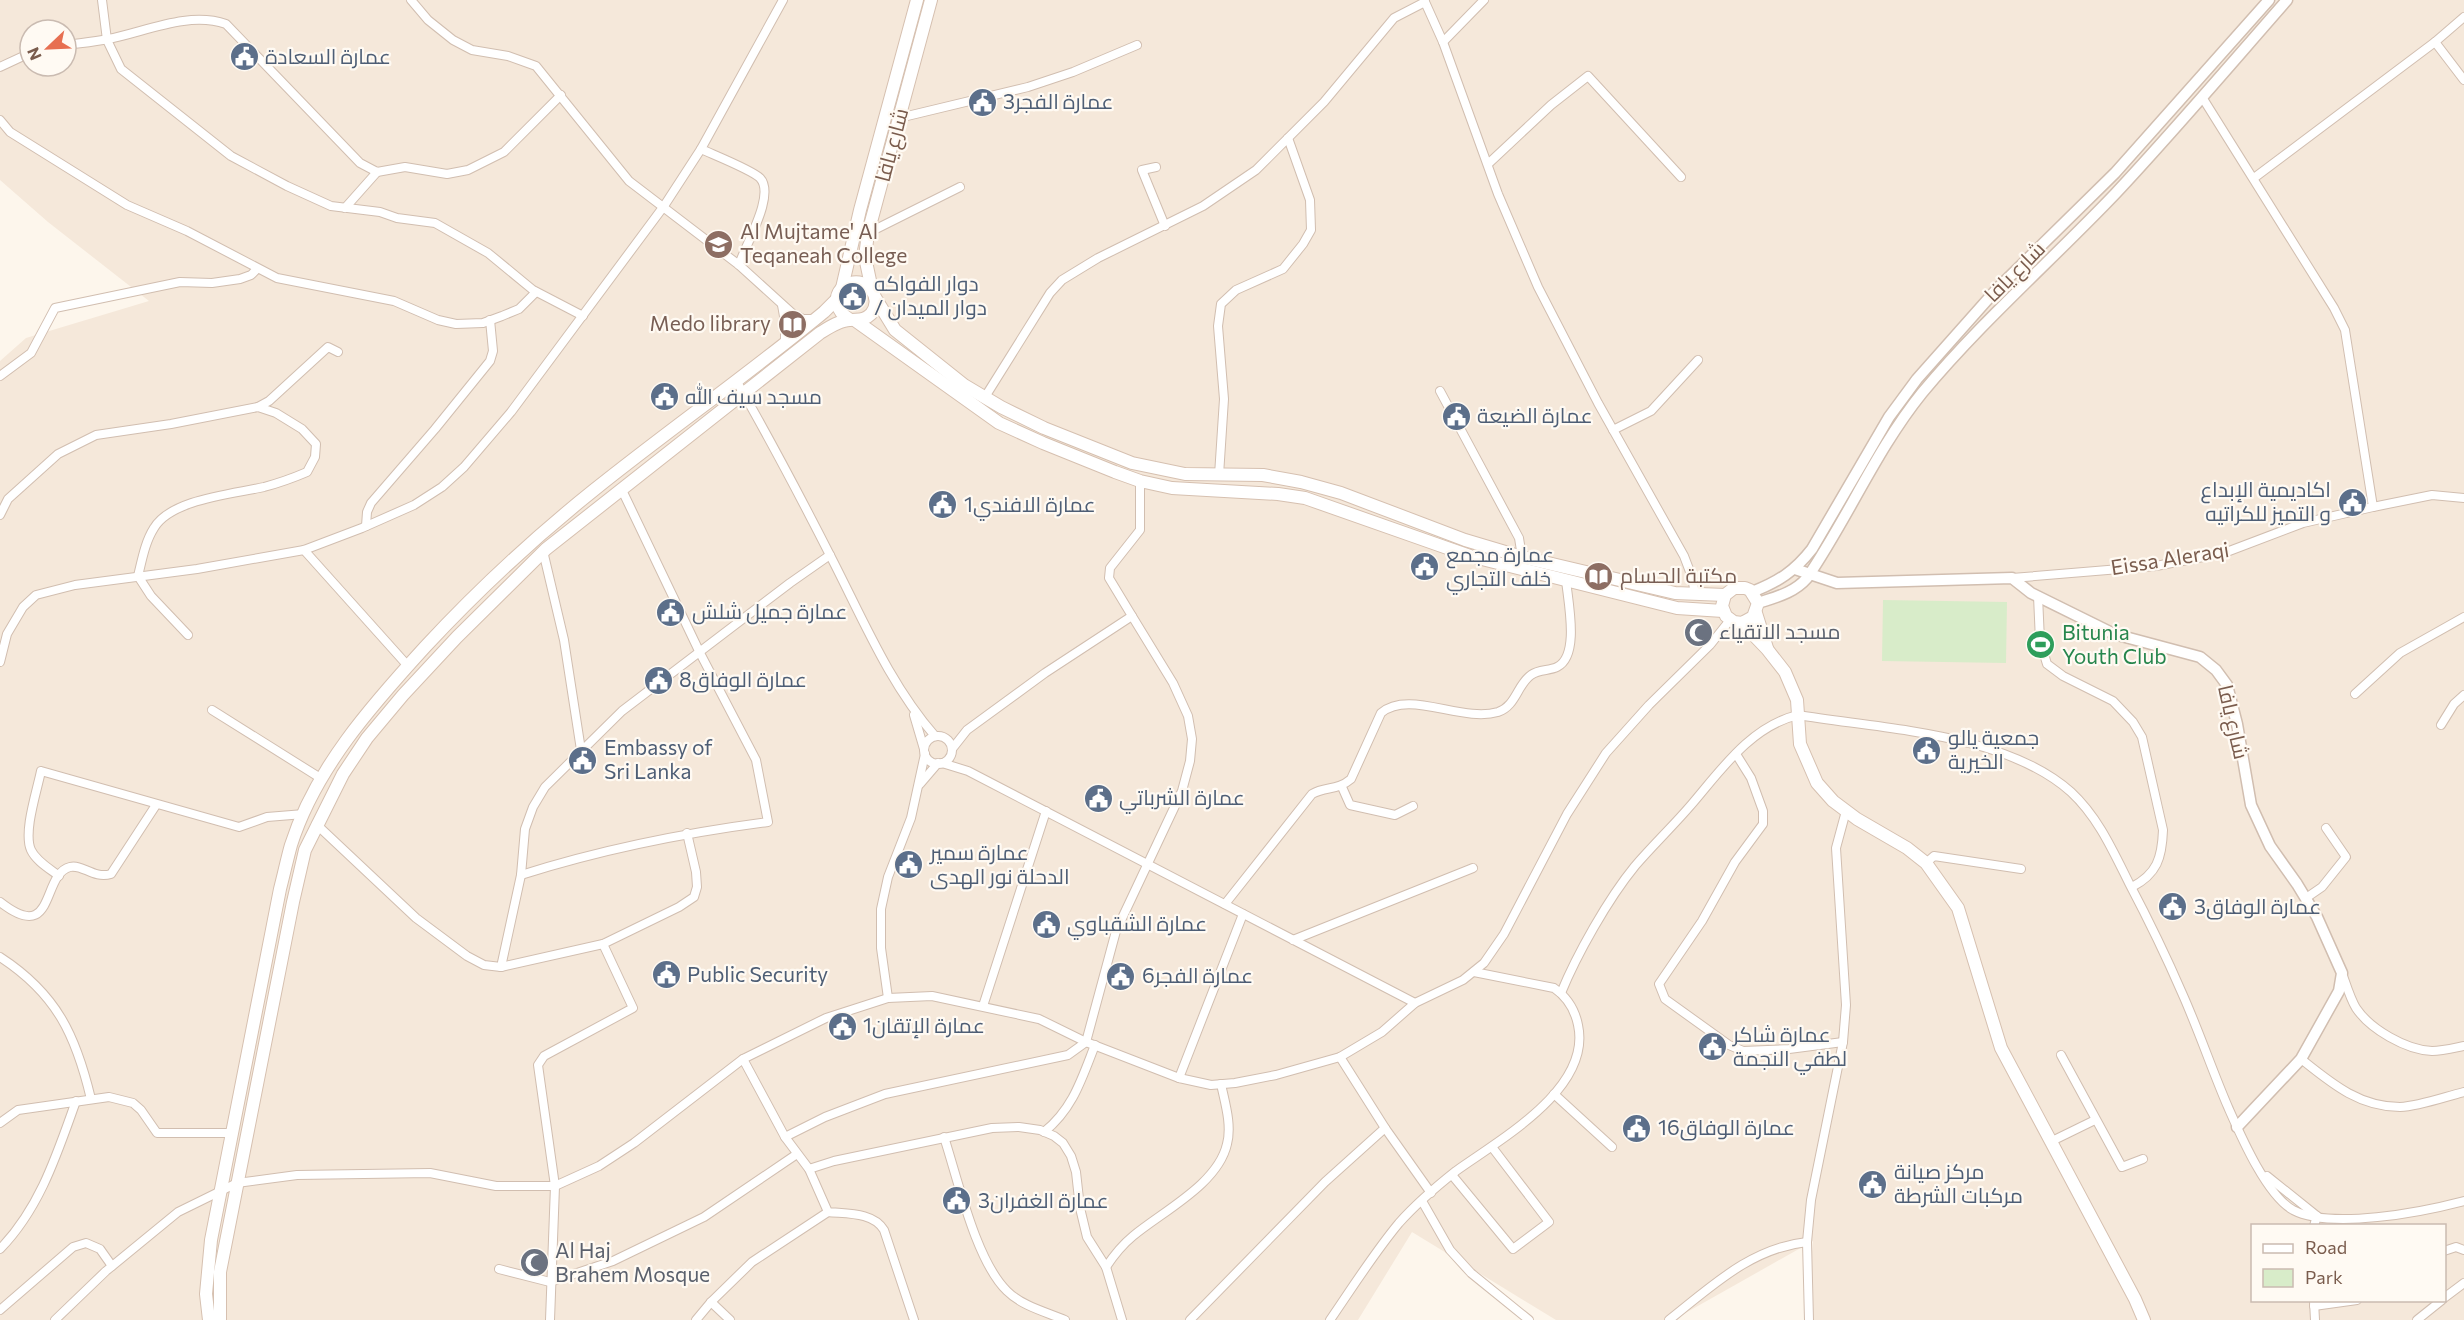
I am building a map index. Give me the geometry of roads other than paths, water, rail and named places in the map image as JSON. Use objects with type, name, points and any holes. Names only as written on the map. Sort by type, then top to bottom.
[{"type":"main road","name":"شارع يافا","points":[[840,293],[860,210],[918,0]]},
{"type":"main road","name":"شارع يافا","points":[[931,0],[868,234],[865,257],[874,295],[895,330],[964,384],[1044,428],[1132,463],[1185,474],[1263,476],[1301,482],[1341,494],[1465,540],[1522,557],[1675,593],[1725,595]]},
{"type":"main road","points":[[208,1320],[206,1294],[208,1265],[280,889],[291,844],[322,779],[352,733],[385,690],[512,560],[594,490],[816,320],[847,284],[859,282],[874,295],[873,312],[868,317],[853,320],[820,333],[543,551],[472,621],[403,695],[368,738],[343,774],[305,850],[293,902],[220,1272],[220,1320]]},
{"type":"main road","points":[[840,293],[839,311],[999,423],[1140,481],[1172,488],[1278,494],[1305,498],[1470,555],[1677,608],[1750,620],[1757,608]]},
{"type":"main road","points":[[1767,649],[1752,592],[1739,587],[1734,588],[1725,595],[1723,600],[1732,618],[1767,649],[1785,672],[1793,687],[1797,700],[1800,744],[1817,783],[1833,801],[1846,811],[1907,848],[1926,863],[1958,908],[2001,1048],[2052,1141],[2144,1320]]},
{"type":"street","points":[[102,0],[107,39],[121,69],[231,156],[331,206],[380,212],[397,218],[435,223],[488,253],[536,292],[583,316]]},
{"type":"street","points":[[411,0],[428,20],[453,40],[472,50],[508,56],[536,66],[629,181],[739,265],[782,306],[803,319],[816,320]]},
{"type":"street","points":[[0,662],[7,634],[23,607],[36,595],[75,585],[197,569],[304,550],[414,505],[442,487],[464,467],[512,412],[664,206],[701,149],[783,0]]},
{"type":"street","points":[[1443,42],[1484,0]]},
{"type":"street","name":"شارع يافا","points":[[1752,592],[1774,584],[1795,569],[1812,549],[1888,417],[1917,379],[1996,290],[2115,173],[2269,0]]},
{"type":"street","points":[[1757,608],[1794,590],[1810,575],[1879,454],[1923,393],[1970,339],[2114,195],[2287,0]]},
{"type":"street","points":[[985,397],[1050,293],[1062,280],[1098,258],[1203,206],[1256,170],[1324,102],[1394,18],[1424,1],[1443,42],[1498,194],[1538,287],[1613,430],[1684,556],[1692,577],[1695,594]]},
{"type":"street","points":[[2254,178],[2435,42],[2464,17]]},
{"type":"street","points":[[78,43],[107,39],[188,20],[213,20],[226,24],[360,163],[377,172],[405,167],[447,174],[468,170],[504,152],[524,135],[561,95]]},
{"type":"street","points":[[2435,42],[2464,80]]},
{"type":"street","points":[[899,118],[1028,87],[1073,72],[1137,45]]},
{"type":"street","points":[[0,67],[18,59]]},
{"type":"street","points":[[1488,164],[1551,105],[1588,76],[1681,177]]},
{"type":"street","points":[[2202,97],[2334,308],[2345,330],[2373,507]]},
{"type":"street","points":[[0,120],[10,132],[127,205],[187,231],[277,278],[394,301],[438,320],[456,324],[490,320],[519,309],[536,292]]},
{"type":"street","points":[[1218,476],[1224,399],[1218,326],[1221,304],[1236,290],[1283,269],[1311,230],[1310,200],[1288,138]]},
{"type":"street","points":[[701,149],[759,178],[766,189],[764,204],[744,248],[739,265]]},
{"type":"street","points":[[1156,167],[1142,170],[1165,226]]},
{"type":"street","points":[[345,208],[377,172]]},
{"type":"street","points":[[868,234],[960,187]]},
{"type":"street","points":[[0,376],[31,353],[55,308],[180,282],[212,283],[240,279],[256,269]]},
{"type":"street","points":[[782,306],[786,343]]},
{"type":"street","points":[[366,526],[367,512],[371,503],[490,361],[493,351],[490,320]]},
{"type":"street","points":[[0,514],[8,499],[58,454],[96,435],[171,424],[258,407],[269,400],[328,347],[338,352]]},
{"type":"street","points":[[1613,430],[1651,411],[1698,360]]},
{"type":"street","points":[[737,382],[909,704],[930,761],[968,771]]},
{"type":"street","points":[[1440,391],[1519,538],[1522,557]]},
{"type":"street","points":[[188,635],[151,596],[138,576],[154,527],[164,516],[209,499],[265,487],[308,472],[315,457],[316,444],[302,429],[276,413],[258,407]]},
{"type":"street","points":[[785,1137],[825,1117],[885,1094],[1068,1055],[1086,1042],[1116,931],[1182,791],[1190,761],[1192,739],[1188,716],[1173,683],[1109,578],[1110,568],[1140,530],[1140,481]]},
{"type":"street","points":[[521,875],[576,858],[687,833],[768,822],[756,760],[700,653],[621,488]]},
{"type":"street","name":"Eissa Aleraqi","points":[[2012,578],[2156,566],[2224,553],[2303,523],[2373,507],[2432,495],[2464,498]]},
{"type":"street","points":[[304,550],[408,666]]},
{"type":"street","points":[[543,551],[564,640],[581,750]]},
{"type":"street","points":[[501,967],[521,875],[525,829],[533,807],[545,787],[622,711],[830,555]]},
{"type":"street","points":[[1795,569],[1837,583],[2012,578]]},
{"type":"street","name":"شارع يافا","points":[[2012,578],[2037,596],[2114,634],[2200,657],[2222,676],[2227,685],[2237,724],[2251,805],[2270,846],[2319,921],[2342,973]]},
{"type":"street","points":[[1225,904],[1312,794],[1319,790],[1342,787],[1351,779],[1381,713],[1388,707],[1408,704],[1486,714],[1500,711],[1510,704],[1529,676],[1538,671],[1557,668],[1565,661],[1570,653],[1571,641],[1566,580]]},
{"type":"street","points":[[2037,596],[2040,641],[2047,664],[2063,676],[2113,702],[2133,722],[2142,738],[2163,830],[2163,842],[2153,872],[2145,880],[2132,887]]},
{"type":"street","points":[[918,787],[952,751],[967,730],[1132,616]]},
{"type":"street","points":[[2355,694],[2400,653],[2464,617]]},
{"type":"street","points":[[56,1320],[112,1266],[178,1212],[237,1183],[297,1175],[430,1173],[496,1186],[555,1186],[599,1166],[634,1143],[743,1059],[826,1018],[888,998],[932,996],[1039,1019],[1086,1042],[1179,1078],[1211,1085],[1276,1075],[1340,1058],[1382,1032],[1415,1003],[1442,992],[1484,963],[1504,934],[1567,814],[1606,753],[1710,645],[1732,618]]},
{"type":"street","points":[[2441,724],[2454,704],[2464,695]]},
{"type":"street","points":[[909,704],[938,736],[948,741],[959,765],[968,771],[1415,1003]]},
{"type":"street","points":[[212,710],[322,779]]},
{"type":"street","points":[[1561,993],[1597,923],[1634,868],[1736,754],[1770,726],[1784,718],[1798,715],[1950,739],[1992,749],[2027,764],[2069,791],[2085,807],[2106,838],[2132,887],[2182,993],[2237,1127],[2260,1170],[2317,1216],[2328,1219],[2378,1217],[2464,1201]]},
{"type":"street","points":[[888,998],[881,948],[881,909],[888,877],[911,818],[925,751],[928,741],[938,736],[967,730]]},
{"type":"street","points":[[1736,754],[1751,778],[1763,812],[1763,824],[1735,862],[1702,921],[1659,984],[1665,999],[1729,1045],[1743,1051],[1789,1049],[1843,1042]]},
{"type":"street","points":[[59,876],[38,860],[31,850],[28,832],[41,771],[239,827],[267,817],[304,814]]},
{"type":"street","points":[[1342,787],[1350,805],[1395,814],[1413,806]]},
{"type":"street","points":[[0,902],[20,916],[28,917],[35,915],[42,908],[59,876],[70,867],[93,875],[111,874],[156,805]]},
{"type":"street","points":[[983,1006],[1046,811]]},
{"type":"street","points":[[1809,1320],[1808,1242],[1811,1200],[1843,1042],[1846,1005],[1836,848],[1846,811]]},
{"type":"street","points":[[316,824],[416,918],[467,956],[484,965],[501,967],[603,944],[679,907],[694,897],[697,887],[696,872],[687,833]]},
{"type":"street","points":[[2306,898],[2322,887],[2346,857],[2326,828]]},
{"type":"street","points":[[1926,863],[1934,856],[2021,869]]},
{"type":"street","points":[[1293,940],[1473,868]]},
{"type":"street","points":[[1179,1078],[1243,914]]},
{"type":"street","points":[[550,1320],[555,1186],[538,1065],[544,1056],[633,1008],[603,944]]},
{"type":"street","points":[[0,957],[47,997],[67,1025],[81,1056],[91,1099]]},
{"type":"street","points":[[1330,1320],[1399,1223],[1452,1175],[1542,1107],[1563,1084],[1580,1047],[1576,1019],[1561,993],[1554,988],[1474,972]]},
{"type":"street","points":[[2237,1127],[2301,1059],[2338,991],[2342,973]]},
{"type":"street","points":[[2342,973],[2355,1006],[2364,1018],[2383,1032],[2408,1045],[2431,1051],[2464,1046]]},
{"type":"street","points":[[1044,1132],[1056,1122],[1074,1098],[1095,1045]]},
{"type":"street","points":[[2061,1055],[2122,1167],[2143,1159]]},
{"type":"street","points":[[1340,1058],[1385,1128],[1431,1193]]},
{"type":"street","points":[[743,1059],[785,1137],[809,1169],[828,1212]]},
{"type":"street","points":[[2301,1059],[2350,1096],[2369,1103],[2402,1107],[2464,1092]]},
{"type":"street","points":[[1106,1267],[1118,1250],[1133,1236],[1207,1178],[1218,1164],[1228,1142],[1227,1111],[1221,1084]]},
{"type":"street","points":[[1554,1094],[1612,1147]]},
{"type":"street","points":[[0,1123],[18,1110],[109,1096],[133,1103],[141,1110],[157,1133],[232,1133]]},
{"type":"street","points":[[0,1249],[14,1234],[47,1180],[76,1101]]},
{"type":"street","points":[[2052,1141],[2096,1120]]},
{"type":"street","points":[[809,1169],[834,1161],[992,1128],[1019,1127],[1044,1132],[1063,1143],[1071,1156],[1076,1172],[1080,1208],[1087,1237],[1106,1267],[1122,1320]]},
{"type":"street","points":[[1190,1320],[1325,1182],[1385,1128]]},
{"type":"street","points":[[945,1137],[981,1252],[995,1278],[1009,1293],[1065,1320]]},
{"type":"street","points":[[1452,1175],[1513,1249],[1549,1222],[1492,1147]]},
{"type":"street","points":[[499,1269],[550,1282],[613,1261],[704,1217],[797,1154]]},
{"type":"street","points":[[1422,1201],[1450,1250],[1471,1272],[1529,1320]]},
{"type":"street","points":[[696,1320],[752,1262],[828,1212],[868,1217],[880,1224],[914,1320]]},
{"type":"street","points":[[2315,1224],[2317,1216]]},
{"type":"street","points":[[0,1310],[74,1247],[86,1242],[100,1249],[112,1266]]},
{"type":"street","points":[[1669,1320],[1743,1263],[1786,1244],[1808,1242]]},
{"type":"street","points":[[2446,1251],[2456,1248],[2464,1251]]},
{"type":"street","points":[[2446,1297],[2464,1283]]},
{"type":"street","points":[[711,1302],[730,1320]]},
{"type":"street","points":[[2417,1320],[2439,1302]]},
{"type":"street","points":[[2314,1303],[2315,1320]]},
{"type":"place","name":"عمارة السعادة","points":[[244,57]]},
{"type":"place","name":"عمارة الفجر3","points":[[982,102]]},
{"type":"place","name":"Al Mujtame' Al Teqaneah College","points":[[719,244]]},
{"type":"place","name":"دوار الفواكه / دوار الميدان","points":[[853,296]]},
{"type":"place","name":"Medo library","points":[[792,324]]},
{"type":"place","name":"مسجد سيف الله","points":[[664,397]]},
{"type":"place","name":"عمارة الضيعة","points":[[1456,416]]},
{"type":"place","name":"اكاديمية الإبداع و التميز للكراتيه","points":[[2352,502]]},
{"type":"place","name":"عمارة الافندي1","points":[[943,505]]},
{"type":"place","name":"عمارة مجمع خلف التجاري","points":[[1425,567]]},
{"type":"place","name":"مكتبة الحسام","points":[[1599,576]]},
{"type":"place","name":"عمارة جميل شلش","points":[[671,612]]},
{"type":"place","name":"مسجد الاتقياء","points":[[1698,632]]},
{"type":"place","name":"Bitunia Youth Club","points":[[2041,645]]},
{"type":"place","name":"عمارة الوفاق8","points":[[658,680]]},
{"type":"place","name":"جمعية يالو الخيرية","points":[[1927,750]]},
{"type":"place","name":"Embassy of Sri Lanka","points":[[583,760]]},
{"type":"place","name":"عمارة الشرباتي","points":[[1098,798]]},
{"type":"place","name":"عمارة سمير الدحلة نور الهدى","points":[[909,865]]},
{"type":"place","name":"عمارة الوفاق3","points":[[2173,907]]},
{"type":"place","name":"عمارة الشقباوي","points":[[1046,924]]},
{"type":"place","name":"Public Security","points":[[666,975]]},
{"type":"place","name":"عمارة الفجر6","points":[[1121,976]]},
{"type":"place","name":"عمارة الإتقان1","points":[[842,1026]]},
{"type":"place","name":"عمارة شاكر لطفي النجمة","points":[[1712,1047]]},
{"type":"place","name":"عمارة الوفاق16","points":[[1637,1128]]},
{"type":"place","name":"مركز صيانة مركبات الشرطة","points":[[1873,1184]]},
{"type":"place","name":"عمارة الغفران3","points":[[957,1201]]},
{"type":"place","name":"Al Haj Brahem Mosque","points":[[534,1263]]}]
